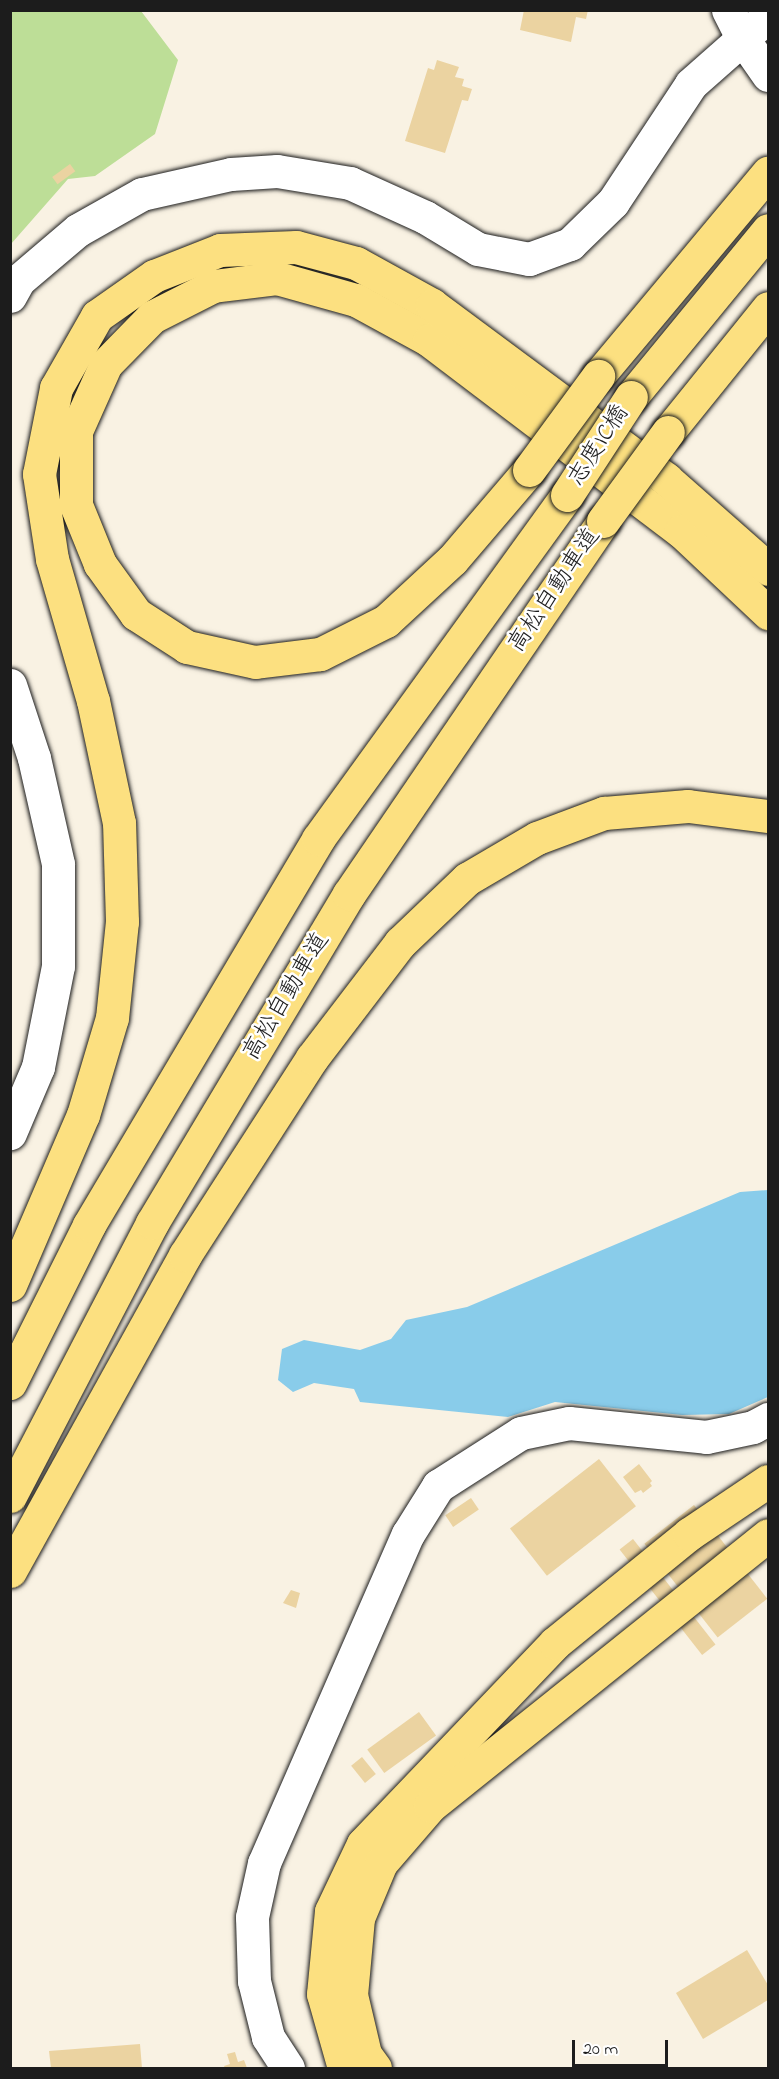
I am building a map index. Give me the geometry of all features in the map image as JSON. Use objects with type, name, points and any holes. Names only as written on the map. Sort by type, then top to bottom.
[{"type":"highway","points":[[768,173],[598,376],[529,470],[452,560],[386,621],[320,654],[255,662],[187,647],[136,614],[100,564],[76,505],[76,431],[106,364],[152,317],[213,286],[277,278],[356,300],[429,340],[681,531],[768,613]]},
{"type":"highway","name":"志度IC橋","points":[[567,495],[631,397],[768,230]]},
{"type":"highway","points":[[10,1285],[83,1115],[112,1018],[122,922],[119,823],[93,701],[52,560],[39,474],[56,388],[97,316],[153,276],[220,250],[296,247],[356,263],[432,305],[666,479],[768,569]]},
{"type":"highway","name":"志度IC橋","points":[[603,521],[668,432],[768,308]]},
{"type":"highway","name":"高松自動車道","points":[[10,1383],[89,1225],[318,839],[567,495]]},
{"type":"highway","name":"高松自動車道","points":[[10,1496],[152,1223],[349,894],[603,521]]},
{"type":"highway","points":[[10,1571],[185,1255],[312,1058],[400,943],[467,879],[537,838],[604,813],[688,806],[768,816]]},
{"type":"highway","points":[[344,2068],[323,1994],[331,1911],[363,1844],[555,1643],[689,1534],[768,1481]]},
{"type":"highway","points":[[375,2068],[365,2054],[351,1995],[358,1918],[381,1863],[430,1806],[768,1535]]},
{"type":"street","points":[[728,10],[743,39],[768,75]]},
{"type":"street","points":[[10,296],[19,280],[78,230],[142,194],[231,174],[277,171],[350,183],[424,217],[478,249],[529,259],[570,244],[613,202],[691,84],[768,16]]},
{"type":"street","points":[[10,685],[34,758],[58,864],[58,966],[38,1067],[10,1133]]},
{"type":"street","points":[[288,2068],[268,2037],[254,1981],[252,1917],[264,1863],[408,1533],[438,1486],[521,1433],[569,1423],[706,1437],[753,1427],[768,1419]]},
{"type":"green space","points":[[11,11],[141,11],[178,60],[155,134],[95,176],[68,179],[11,244]]},
{"type":"water","points":[[768,1190],[768,1397],[729,1414],[682,1415],[555,1402],[508,1417],[360,1402],[354,1389],[314,1383],[293,1392],[278,1380],[282,1349],[304,1340],[360,1350],[391,1339],[406,1320],[467,1307],[740,1192]]},
{"type":"building","points":[[524,10],[588,10],[586,19],[576,17],[571,42],[520,30]]},
{"type":"building","points":[[437,60],[459,67],[455,77],[464,79],[462,86],[472,89],[468,101],[462,100],[445,153],[405,141],[428,68],[434,70]]},
{"type":"building","points":[[70,164],[75,171],[57,184],[52,177]]},
{"type":"building","points":[[599,1459],[636,1506],[547,1576],[510,1529]]},
{"type":"building","points":[[639,1464],[652,1481],[650,1483],[652,1486],[643,1493],[641,1490],[635,1493],[623,1477]]},
{"type":"building","points":[[471,1498],[479,1510],[453,1527],[445,1515]]},
{"type":"building","points":[[694,1505],[767,1599],[718,1638],[644,1544]]},
{"type":"building","points":[[633,1539],[715,1645],[702,1655],[620,1549]]},
{"type":"building","points":[[291,1590],[300,1593],[296,1608],[283,1603]]},
{"type":"building","points":[[419,1712],[436,1735],[384,1773],[367,1750]]},
{"type":"building","points":[[362,1757],[376,1774],[365,1783],[351,1766]]},
{"type":"building","points":[[747,1950],[768,1985],[768,2000],[703,2039],[676,1993]]},
{"type":"building","points":[[140,2044],[142,2068],[51,2068],[49,2051]]},
{"type":"building","points":[[235,2052],[238,2062],[244,2060],[247,2068],[225,2068],[224,2066],[230,2064],[227,2054]]}]
